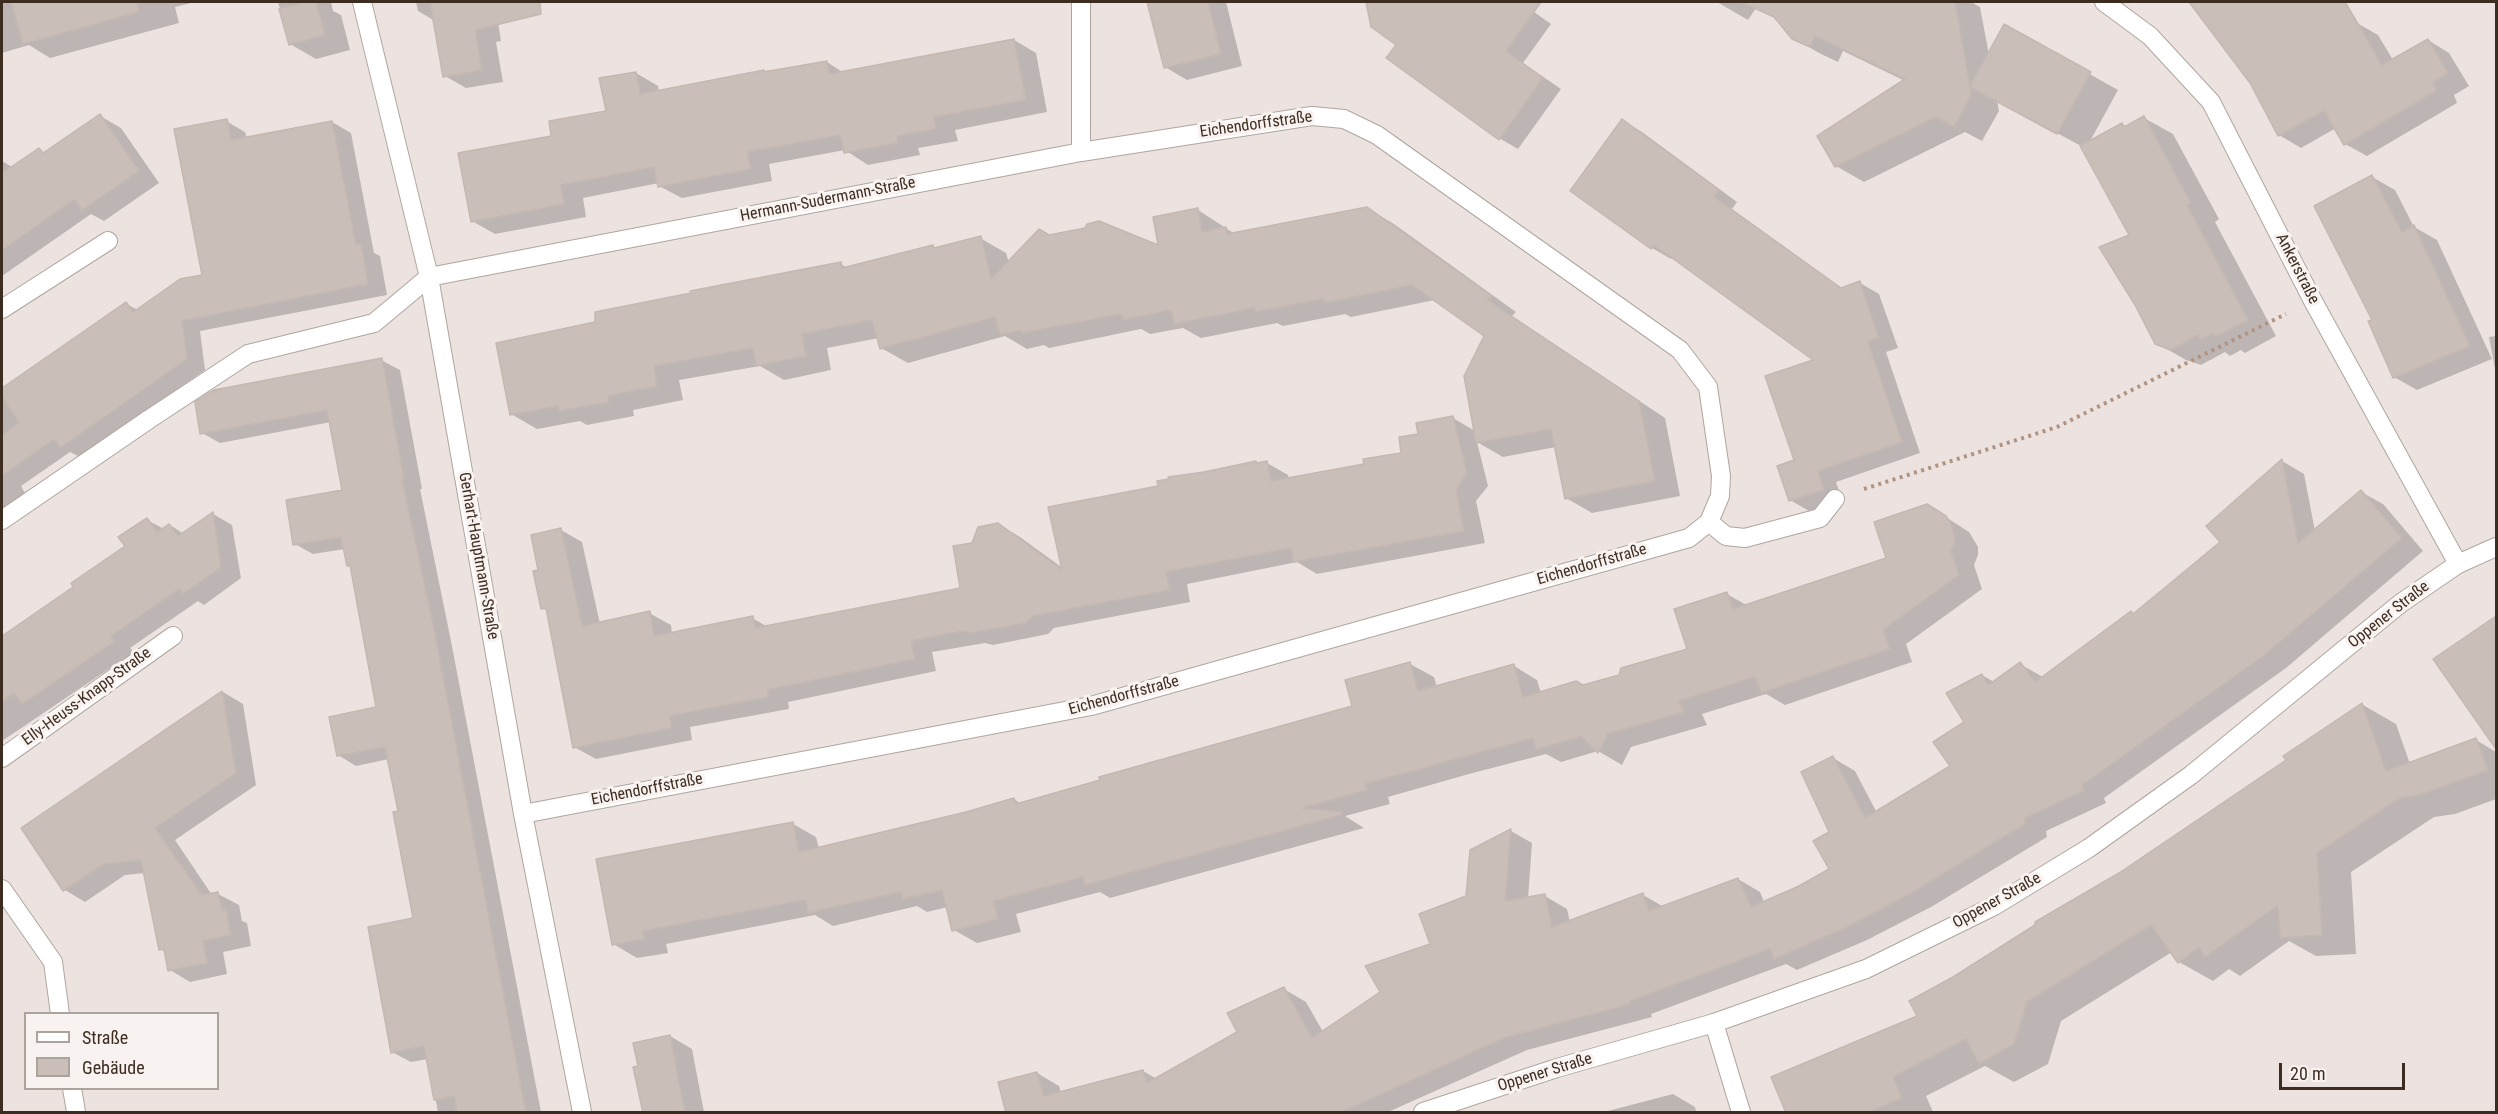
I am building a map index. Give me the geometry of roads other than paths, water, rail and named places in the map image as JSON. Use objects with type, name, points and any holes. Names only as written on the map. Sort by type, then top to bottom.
[{"type":"street","name":"Gerhart-Hauptmann-Straße","points":[[362,2],[429,277],[523,814],[582,1113]]},
{"type":"street","points":[[1081,2],[1081,152]]},
{"type":"street","name":"Ankerstraße","points":[[2104,2],[2150,36],[2211,102],[2313,301],[2458,564]]},
{"type":"street","name":"Eichendorffstraße","points":[[523,814],[1091,706],[1689,538],[1709,522],[1720,496],[1721,476],[1708,387],[1680,350],[1377,135],[1344,119],[1312,116],[1081,152]]},
{"type":"street","name":"Hermann-Sudermann-Straße","points":[[429,277],[1081,152]]},
{"type":"street","points":[[2,309],[108,241]]},
{"type":"street","points":[[2,520],[248,354],[374,323],[429,277]]},
{"type":"street","points":[[1709,522],[1726,536],[1745,538],[1820,518],[1835,499]]},
{"type":"street","name":"Oppener Straße","points":[[1423,1113],[1557,1068],[1714,1023],[1866,969],[1995,906],[2089,848],[2192,775],[2401,603],[2458,564],[2496,547]]},
{"type":"street","name":"Elly-Heuss-Knapp-Straße","points":[[2,758],[173,636]]},
{"type":"street","points":[[2,889],[53,962],[60,1012]]},
{"type":"street","points":[[1714,1023],[1741,1113]]},
{"type":"street","points":[[72,1090],[76,1113]]}]
